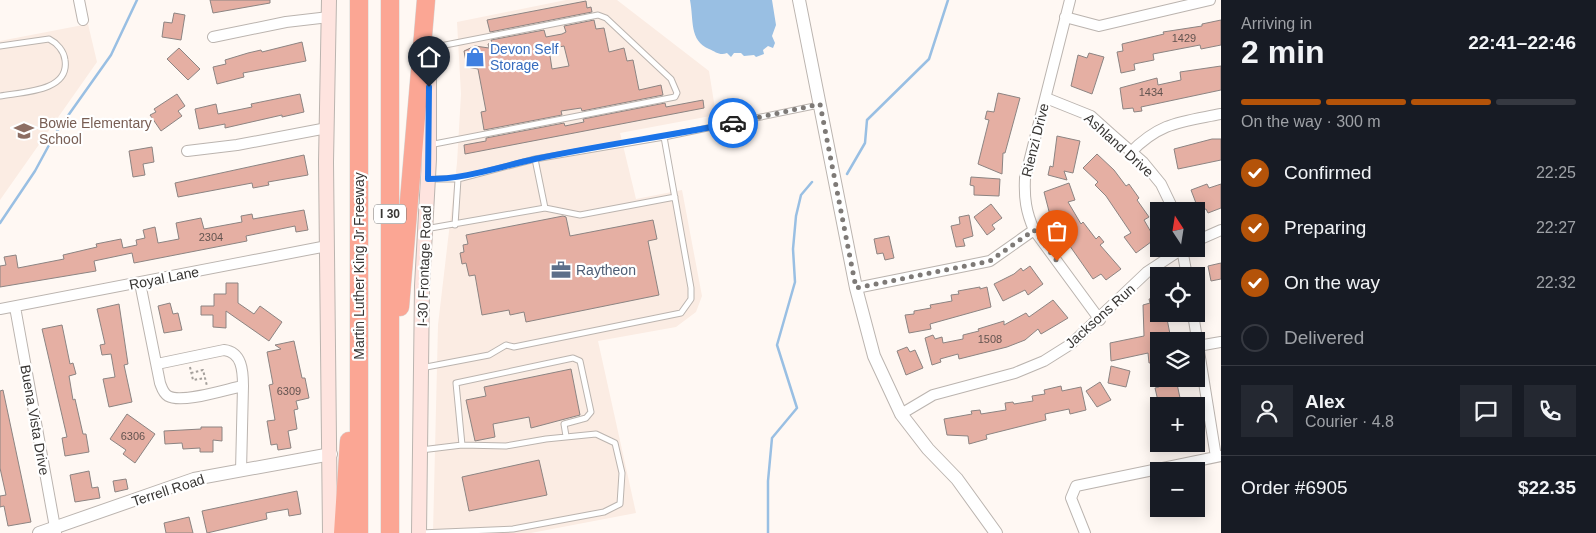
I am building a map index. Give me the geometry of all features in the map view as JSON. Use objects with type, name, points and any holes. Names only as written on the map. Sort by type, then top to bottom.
[{"type":"highway","name":"Martin Luther King Jr Freeway","points":[[359,0],[359,533]]},
{"type":"highway","name":"I 30","points":[[390,0],[390,533]]},
{"type":"highway","points":[[390,427],[428,0]]},
{"type":"highway","points":[[343,533],[359,289]]},
{"type":"main road","points":[[329,0],[327,246],[331,454],[330,533]]},
{"type":"main road","name":"I-30 Frontage Road","points":[[419,533],[421,368],[429,145],[428,0]]},
{"type":"street","points":[[79,0],[83,20]]},
{"type":"street","points":[[799,0],[856,288],[874,356],[901,414],[928,450],[957,479],[996,533]]},
{"type":"street","name":"Rienzi Drive","points":[[1070,0],[1025,178],[1024,198],[1027,216],[1034,230],[1100,320]]},
{"type":"street","points":[[1065,17],[1099,26],[1210,0]]},
{"type":"street","points":[[214,37],[286,22],[329,17]]},
{"type":"street","name":"Ashland Drive","points":[[1046,98],[1090,116],[1142,162],[1161,184],[1170,202]]},
{"type":"street","points":[[1130,153],[1146,137],[1160,128],[1221,114]]},
{"type":"street","points":[[187,151],[237,145],[327,128]]},
{"type":"street","points":[[856,288],[990,261],[1034,230]]},
{"type":"street","points":[[1205,236],[1221,230]]},
{"type":"street","name":"Royal Lane","points":[[0,309],[327,246]]},
{"type":"street","name":"Jacksons Run","points":[[901,414],[933,395],[1015,374],[1044,361],[1071,344],[1100,320],[1147,272],[1168,258]]},
{"type":"street","points":[[140,283],[160,383],[167,395],[173,398],[187,399],[243,386]]},
{"type":"street","name":"Buena Vista Drive","points":[[15,307],[55,530]]},
{"type":"street","points":[[1205,345],[1221,342]]},
{"type":"street","points":[[156,364],[229,351],[240,362],[243,386],[242,471]]},
{"type":"street","points":[[1085,533],[1071,498],[1076,486],[1218,457],[1205,385]]},
{"type":"street","name":"Terrell Road","points":[[39,533],[55,530],[194,479],[331,454]]},
{"type":"lane","points":[[429,49],[598,15],[606,18],[671,78],[677,93],[675,97],[429,145]]},
{"type":"lane","points":[[0,46],[49,39],[62,51],[66,63],[62,78],[51,86],[0,96]]},
{"type":"lane","points":[[428,179],[458,178],[535,159],[664,137],[820,104]]},
{"type":"lane","points":[[421,368],[489,356],[506,345],[514,347],[681,313],[691,299],[691,288],[664,137]]},
{"type":"lane","points":[[535,159],[545,208]]},
{"type":"lane","points":[[455,225],[458,178]]},
{"type":"lane","points":[[425,230],[545,208],[580,215],[675,197]]},
{"type":"lane","points":[[462,445],[456,383],[573,358],[580,362],[591,412],[586,418],[564,424],[566,436]]},
{"type":"lane","points":[[419,533],[513,529],[604,512],[620,504],[622,473],[615,443],[596,434],[566,436],[506,446],[462,445],[420,450]]},
{"type":"path","points":[[188,358],[193,380],[205,378]]},
{"type":"path","points":[[191,373],[203,370],[209,393]]},
{"type":"shaded area","points":[[566,0],[617,0],[709,71],[716,115],[620,133],[636,199],[682,190],[702,296],[696,312],[676,327],[598,341],[636,513],[531,533],[433,533],[438,325],[457,163],[461,94],[457,22]]},
{"type":"shaded area","name":"Bowie Elementary School","points":[[88,24],[97,62],[0,200],[0,41]]},
{"type":"water","points":[[690,0],[772,0],[776,25],[772,36],[775,43],[773,48],[768,46],[763,50],[764,54],[756,57],[754,55],[744,56],[741,53],[734,53],[731,57],[727,53],[720,54],[709,49],[695,35]]},
{"type":"building","points":[[210,0],[270,0],[270,3],[213,13]]},
{"type":"building","points":[[586,1],[587,8],[591,7],[592,12],[490,32],[487,20]]},
{"type":"building","points":[[174,13],[185,15],[181,40],[162,37],[164,22],[172,23]]},
{"type":"building","points":[[594,20],[596,29],[604,28],[609,52],[624,48],[627,61],[633,60],[639,90],[661,85],[663,95],[582,111],[581,108],[561,111],[562,115],[484,130],[481,112],[486,111],[478,69],[467,67],[464,51],[475,46],[489,48],[488,44],[492,43],[491,40],[544,30],[546,37],[562,34],[566,32],[564,26]],"holes":[[[564,46],[569,66],[552,69],[549,49]]]},
{"type":"building","points":[[1221,20],[1221,45],[1201,49],[1200,45],[1153,54],[1154,60],[1134,64],[1135,70],[1121,73],[1117,52],[1123,51],[1122,44],[1164,34],[1163,32],[1202,26],[1202,24]]},
{"type":"building","points":[[302,42],[306,61],[243,73],[244,77],[217,84],[213,67],[226,64],[225,60],[248,53],[261,50],[262,52]]},
{"type":"building","points":[[179,48],[200,69],[188,80],[167,59]]},
{"type":"building","points":[[1089,53],[1104,57],[1092,94],[1071,86],[1078,55],[1087,58]]},
{"type":"building","points":[[1221,66],[1221,90],[1141,107],[1142,111],[1134,112],[1133,108],[1123,109],[1120,88],[1157,78],[1158,85],[1181,80],[1180,72]]},
{"type":"building","points":[[998,93],[1020,98],[1005,153],[1003,153],[1002,174],[978,164],[989,120],[985,119],[987,111],[994,112]]},
{"type":"building","points":[[177,94],[185,106],[178,111],[182,116],[161,131],[150,115],[156,112],[154,109]]},
{"type":"building","points":[[300,94],[304,112],[225,128],[225,124],[199,129],[195,109],[216,104],[218,114],[252,107],[251,104]]},
{"type":"building","points":[[703,100],[704,108],[465,154],[464,145],[486,141],[486,138],[564,123],[565,126],[584,122],[583,119],[665,103],[666,107]]},
{"type":"building","points":[[1057,136],[1080,141],[1073,173],[1064,171],[1067,180],[1048,175],[1050,166],[1053,167]]},
{"type":"building","points":[[1212,139],[1221,139],[1221,160],[1178,169],[1174,149]]},
{"type":"building","points":[[152,147],[154,162],[143,164],[145,175],[133,177],[129,151]]},
{"type":"building","points":[[1097,154],[1114,170],[1126,186],[1129,184],[1149,217],[1144,220],[1150,230],[1150,243],[1136,253],[1124,237],[1131,233],[1106,196],[1095,185],[1098,182],[1083,168]]},
{"type":"building","points":[[304,155],[308,175],[268,182],[269,185],[253,188],[252,183],[178,197],[175,183]]},
{"type":"building","points":[[971,177],[1000,179],[999,196],[974,195],[974,186],[970,185]]},
{"type":"building","points":[[1069,183],[1075,200],[1068,202],[1081,224],[1083,222],[1096,239],[1099,236],[1104,242],[1100,245],[1121,269],[1106,280],[1101,274],[1093,279],[1051,219],[1044,192]]},
{"type":"building","points":[[1207,184],[1209,188],[1221,184],[1221,208],[1208,213],[1205,209],[1205,202],[1196,202],[1191,190]]},
{"type":"building","points":[[991,204],[1002,218],[992,225],[995,229],[987,235],[974,217]]},
{"type":"building","points":[[304,210],[308,230],[296,232],[295,226],[246,236],[247,241],[134,263],[132,253],[94,261],[96,271],[0,287],[0,266],[6,265],[4,257],[16,255],[18,268],[64,259],[63,255],[97,247],[96,244],[121,239],[123,248],[137,245],[136,240],[145,238],[143,230],[155,227],[158,243],[179,239],[176,223],[201,218],[204,229],[242,222],[241,216],[252,214],[253,219]]},
{"type":"building","points":[[969,215],[973,236],[963,239],[965,246],[956,247],[951,226],[960,224],[959,217]]},
{"type":"building","name":"Raytheon","points":[[563,216],[566,217],[570,236],[653,220],[657,239],[648,241],[659,295],[526,322],[524,312],[510,315],[509,310],[482,315],[475,275],[469,276],[466,263],[462,264],[460,253],[464,252],[463,245],[468,244],[466,235]]},
{"type":"building","points":[[889,236],[894,258],[885,260],[883,253],[877,254],[874,239]]},
{"type":"building","points":[[1221,263],[1221,279],[1211,281],[1208,266]]},
{"type":"building","points":[[1030,266],[1043,284],[1028,295],[1025,290],[1003,301],[994,284],[1014,274],[1021,268],[1023,271]]},
{"type":"building","points":[[226,283],[238,283],[238,303],[254,314],[260,306],[282,322],[269,341],[226,311],[226,328],[213,327],[213,315],[201,315],[201,306],[214,306],[214,294],[226,294]]},
{"type":"building","points":[[980,287],[980,289],[987,287],[991,307],[930,324],[931,329],[909,333],[905,315],[914,314],[914,311],[931,308],[930,305],[952,301],[951,295],[959,294],[958,291]]},
{"type":"building","points":[[1053,300],[1068,318],[1041,334],[1038,329],[1025,340],[1007,347],[959,359],[958,354],[940,359],[941,362],[932,365],[925,338],[933,335],[935,339],[942,337],[943,343],[963,339],[963,335],[1004,321],[1004,325],[1026,313],[1029,317]]},
{"type":"building","points":[[170,303],[173,314],[178,313],[182,330],[164,333],[158,306]]},
{"type":"building","points":[[1150,303],[1150,322],[1168,322],[1170,332],[1150,332],[1150,363],[1148,353],[1111,361],[1110,343],[1144,336],[1143,305]]},
{"type":"building","points":[[119,304],[128,364],[124,365],[132,402],[109,407],[103,379],[115,377],[111,354],[102,355],[100,345],[105,344],[97,309]]},
{"type":"building","points":[[62,325],[70,364],[73,363],[76,374],[69,376],[73,400],[75,399],[83,434],[86,434],[89,452],[65,456],[62,438],[67,437],[42,329]]},
{"type":"building","points":[[294,341],[302,378],[305,378],[309,398],[296,401],[298,409],[294,410],[297,429],[288,431],[291,448],[278,450],[277,444],[271,445],[267,421],[275,420],[269,385],[273,384],[267,352],[281,349],[275,345]]},
{"type":"building","points":[[907,347],[910,352],[915,350],[923,368],[906,375],[897,351]]},
{"type":"building","points":[[1111,366],[1130,371],[1126,387],[1108,383]]},
{"type":"building","points":[[571,369],[580,415],[531,428],[529,417],[493,424],[495,437],[475,441],[466,400],[486,396],[484,387]]},
{"type":"building","points":[[1100,382],[1111,400],[1097,407],[1086,391]]},
{"type":"building","points":[[1061,386],[1062,391],[1081,387],[1086,410],[1070,414],[1069,409],[1045,414],[1046,420],[986,435],[987,439],[969,444],[968,436],[947,435],[944,419],[972,414],[971,411],[980,410],[981,414],[1006,410],[1005,403],[1013,402],[1014,404],[1033,401],[1032,396],[1045,394],[1044,390]]},
{"type":"building","points":[[1178,387],[1180,397],[1157,397],[1155,388]]},
{"type":"building","points":[[3,390],[31,522],[8,526],[4,506],[0,507],[0,496],[6,495],[0,468],[0,391]]},
{"type":"building","points":[[127,414],[155,434],[135,463],[123,454],[126,450],[110,439]]},
{"type":"building","points":[[201,427],[222,427],[222,441],[213,440],[213,452],[200,452],[200,448],[183,449],[182,443],[165,444],[164,431],[201,429]]},
{"type":"building","points":[[539,460],[547,495],[469,511],[462,477]]},
{"type":"building","points":[[89,471],[92,488],[98,487],[100,498],[75,502],[70,475]]},
{"type":"building","points":[[126,479],[128,489],[115,492],[113,481]]},
{"type":"building","points":[[297,491],[301,514],[289,516],[288,509],[266,513],[267,519],[207,533],[202,511]]},
{"type":"building","points":[[189,517],[193,533],[166,533],[164,523]]},
{"type":"waterway","points":[[0,223],[35,171],[55,134],[111,55],[137,0]]},
{"type":"waterway","points":[[847,174],[865,143],[867,120],[929,59],[948,0]]},
{"type":"waterway","points":[[768,533],[768,481],[772,438],[797,408],[777,345],[795,282],[793,249],[796,216],[801,195],[812,182]]},
{"type":"way so far","points":[[733,123],[820,104],[856,288],[990,261],[1034,230],[1057,261]]},
{"type":"place","name":"Devon Self Storage","points":[[475,57]]},
{"type":"place","name":"Bowie Elementary School","points":[[24,131]]},
{"type":"place","name":"Raytheon","points":[[561,270]]},
{"type":"route","points":[[429,87],[428,179],[453,179],[535,159],[733,123]]}]
